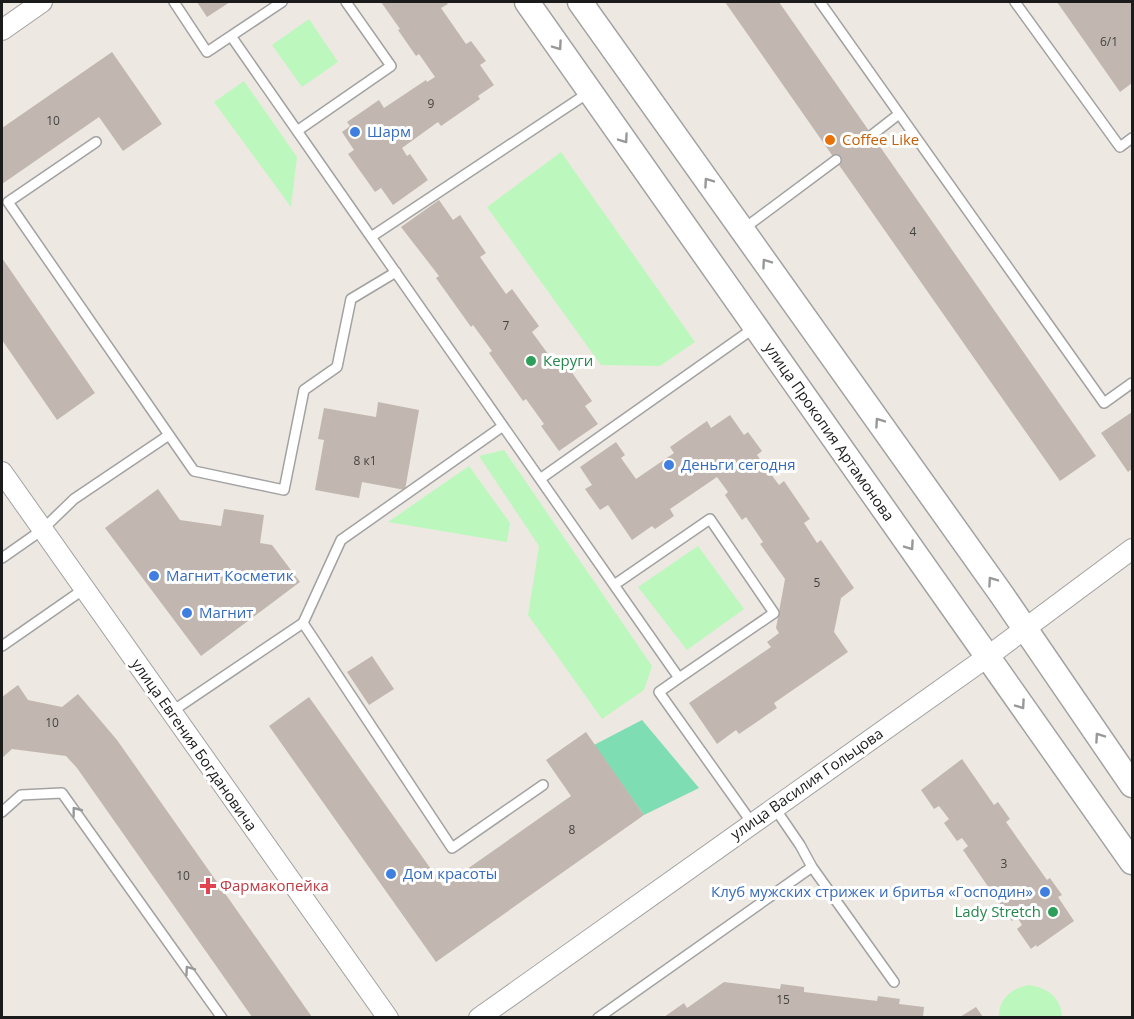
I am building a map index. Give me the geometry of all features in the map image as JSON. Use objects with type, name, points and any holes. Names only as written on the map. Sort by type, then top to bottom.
[{"type":"street","points":[[2,30],[42,2]]},
{"type":"street","name":"улица Прокопия Артамонова","points":[[527,2],[1132,862]]},
{"type":"street","points":[[580,2],[1026,629],[1132,785]]},
{"type":"street","name":"улица Евгения Богдановича","points":[[2,472],[388,1017]]},
{"type":"street","name":"улица Василия Гольцова","points":[[484,1016],[1026,629],[1132,549]]},
{"type":"lane","points":[[174,2],[207,52],[282,2]]},
{"type":"lane","points":[[297,130],[391,66],[346,2]]},
{"type":"lane","points":[[820,2],[1104,404],[1132,383]]},
{"type":"lane","points":[[1014,2],[1120,147],[1132,138]]},
{"type":"lane","points":[[231,36],[679,678]]},
{"type":"lane","points":[[371,237],[590,91]]},
{"type":"lane","points":[[872,135],[899,114]]},
{"type":"lane","points":[[96,142],[8,202],[194,471],[284,490],[304,390],[337,367],[351,299],[396,273]]},
{"type":"lane","points":[[742,230],[836,160]]},
{"type":"lane","points":[[540,479],[756,326]]},
{"type":"lane","points":[[171,712],[303,623],[341,540],[503,426]]},
{"type":"lane","points":[[2,558],[42,530],[74,499],[169,435]]},
{"type":"lane","points":[[614,585],[710,519],[774,613],[659,692],[752,823]]},
{"type":"lane","points":[[2,646],[84,589]]},
{"type":"lane","points":[[303,623],[452,848],[543,785]]},
{"type":"lane","points":[[2,812],[21,795],[62,793],[222,1017]]},
{"type":"lane","points":[[774,807],[812,867],[894,981]]},
{"type":"lane","points":[[598,1017],[812,867]]},
{"type":"green space","points":[[309,19],[338,62],[302,87],[272,45]]},
{"type":"green space","points":[[244,81],[297,157],[291,207],[214,102]]},
{"type":"green space","points":[[561,152],[695,342],[660,366],[601,365],[487,207]]},
{"type":"green space","points":[[504,450],[652,666],[644,690],[602,719],[528,615],[539,546],[479,456]]},
{"type":"green space","points":[[469,466],[510,523],[507,542],[388,522]]},
{"type":"green space","points":[[698,546],[744,609],[687,650],[638,587]]},
{"type":"green space","points":[[642,720],[699,788],[644,815],[594,745]]},
{"type":"green space","points":[[1029,985],[1048,991],[1059,1004],[1062,1017],[999,1017],[1001,1005],[1007,995]]},
{"type":"building","points":[[197,2],[230,2],[207,17]]},
{"type":"building","points":[[381,2],[446,2],[448,4],[441,8],[466,44],[471,41],[486,61],[480,65],[494,85],[478,96],[480,99],[441,126],[438,122],[402,148],[407,156],[410,154],[428,180],[393,205],[381,188],[375,192],[348,154],[354,150],[342,132],[350,126],[347,122],[379,100],[384,108],[426,80],[427,82],[435,77],[419,54],[416,56]]},
{"type":"building","points":[[725,2],[779,2],[1096,456],[1060,481]]},
{"type":"building","points":[[1057,2],[1132,2],[1132,83],[1120,92]]},
{"type":"building","points":[[112,52],[162,124],[123,151],[99,117],[2,184],[2,128]]},
{"type":"building","points":[[439,200],[453,220],[460,215],[486,253],[480,257],[506,294],[512,289],[539,326],[532,332],[559,369],[566,364],[592,401],[585,406],[598,424],[559,451],[541,426],[544,424],[526,399],[523,401],[489,353],[492,351],[473,325],[471,327],[436,278],[439,276],[401,227]]},
{"type":"building","points":[[2,258],[95,393],[57,420],[2,340]]},
{"type":"building","points":[[378,402],[419,410],[405,490],[362,482],[359,498],[315,490],[324,440],[318,439],[324,408],[376,417]]},
{"type":"building","points":[[1132,412],[1132,469],[1128,472],[1101,433]]},
{"type":"building","points":[[730,415],[744,435],[748,432],[762,451],[757,455],[779,485],[784,481],[810,519],[804,523],[817,543],[821,540],[854,588],[841,598],[834,632],[848,652],[774,703],[777,708],[739,734],[736,730],[717,744],[689,703],[771,647],[767,642],[779,633],[776,628],[785,579],[760,544],[763,542],[746,517],[742,520],[725,495],[728,492],[717,477],[670,509],[674,516],[655,529],[652,526],[632,540],[608,505],[600,510],[585,489],[592,485],[580,467],[616,442],[625,455],[621,458],[636,479],[674,453],[670,447],[707,421],[711,428]]},
{"type":"building","points":[[158,489],[180,520],[221,526],[224,509],[264,515],[260,543],[272,545],[300,582],[201,656],[105,528]]},
{"type":"building","points":[[372,656],[394,689],[369,705],[347,672]]},
{"type":"building","points":[[18,685],[28,700],[62,707],[78,694],[117,740],[312,1017],[252,1017],[77,768],[66,756],[12,749],[2,758],[2,697]]},
{"type":"building","points":[[309,697],[443,886],[571,796],[546,760],[586,732],[644,815],[436,962],[269,726]]},
{"type":"building","points":[[962,759],[994,805],[998,802],[1010,819],[1006,822],[1047,880],[1050,878],[1062,895],[1058,897],[1074,921],[1037,947],[1036,945],[1031,949],[1017,929],[1022,925],[1017,917],[1012,921],[998,901],[1003,897],[996,887],[991,891],[963,850],[968,846],[962,838],[957,841],[944,823],[949,819],[939,806],[934,809],[921,790]]},
{"type":"building","points":[[724,982],[780,989],[781,984],[804,987],[804,992],[877,1001],[878,996],[900,999],[899,1004],[924,1007],[923,1017],[664,1017],[684,1003],[687,1008]]},
{"type":"building","points":[[976,1007],[983,1017],[960,1017]]},
{"type":"place","name":"Шарм","points":[[355,132]]},
{"type":"place","name":"Coffee Like","points":[[830,140]]},
{"type":"place","name":"Керуги","points":[[531,361]]},
{"type":"place","name":"Деньги сегодня","points":[[669,465]]},
{"type":"place","name":"Магнит Косметик","points":[[154,576]]},
{"type":"place","name":"Магнит","points":[[187,613]]},
{"type":"place","name":"Дом красоты","points":[[391,874]]},
{"type":"place","name":"Фармакопейка","points":[[208,886]]},
{"type":"place","name":"Клуб мужских стрижек и бритья «Господин»","points":[[1045,892]]},
{"type":"place","name":"Lady Stretch","points":[[1053,912]]}]
